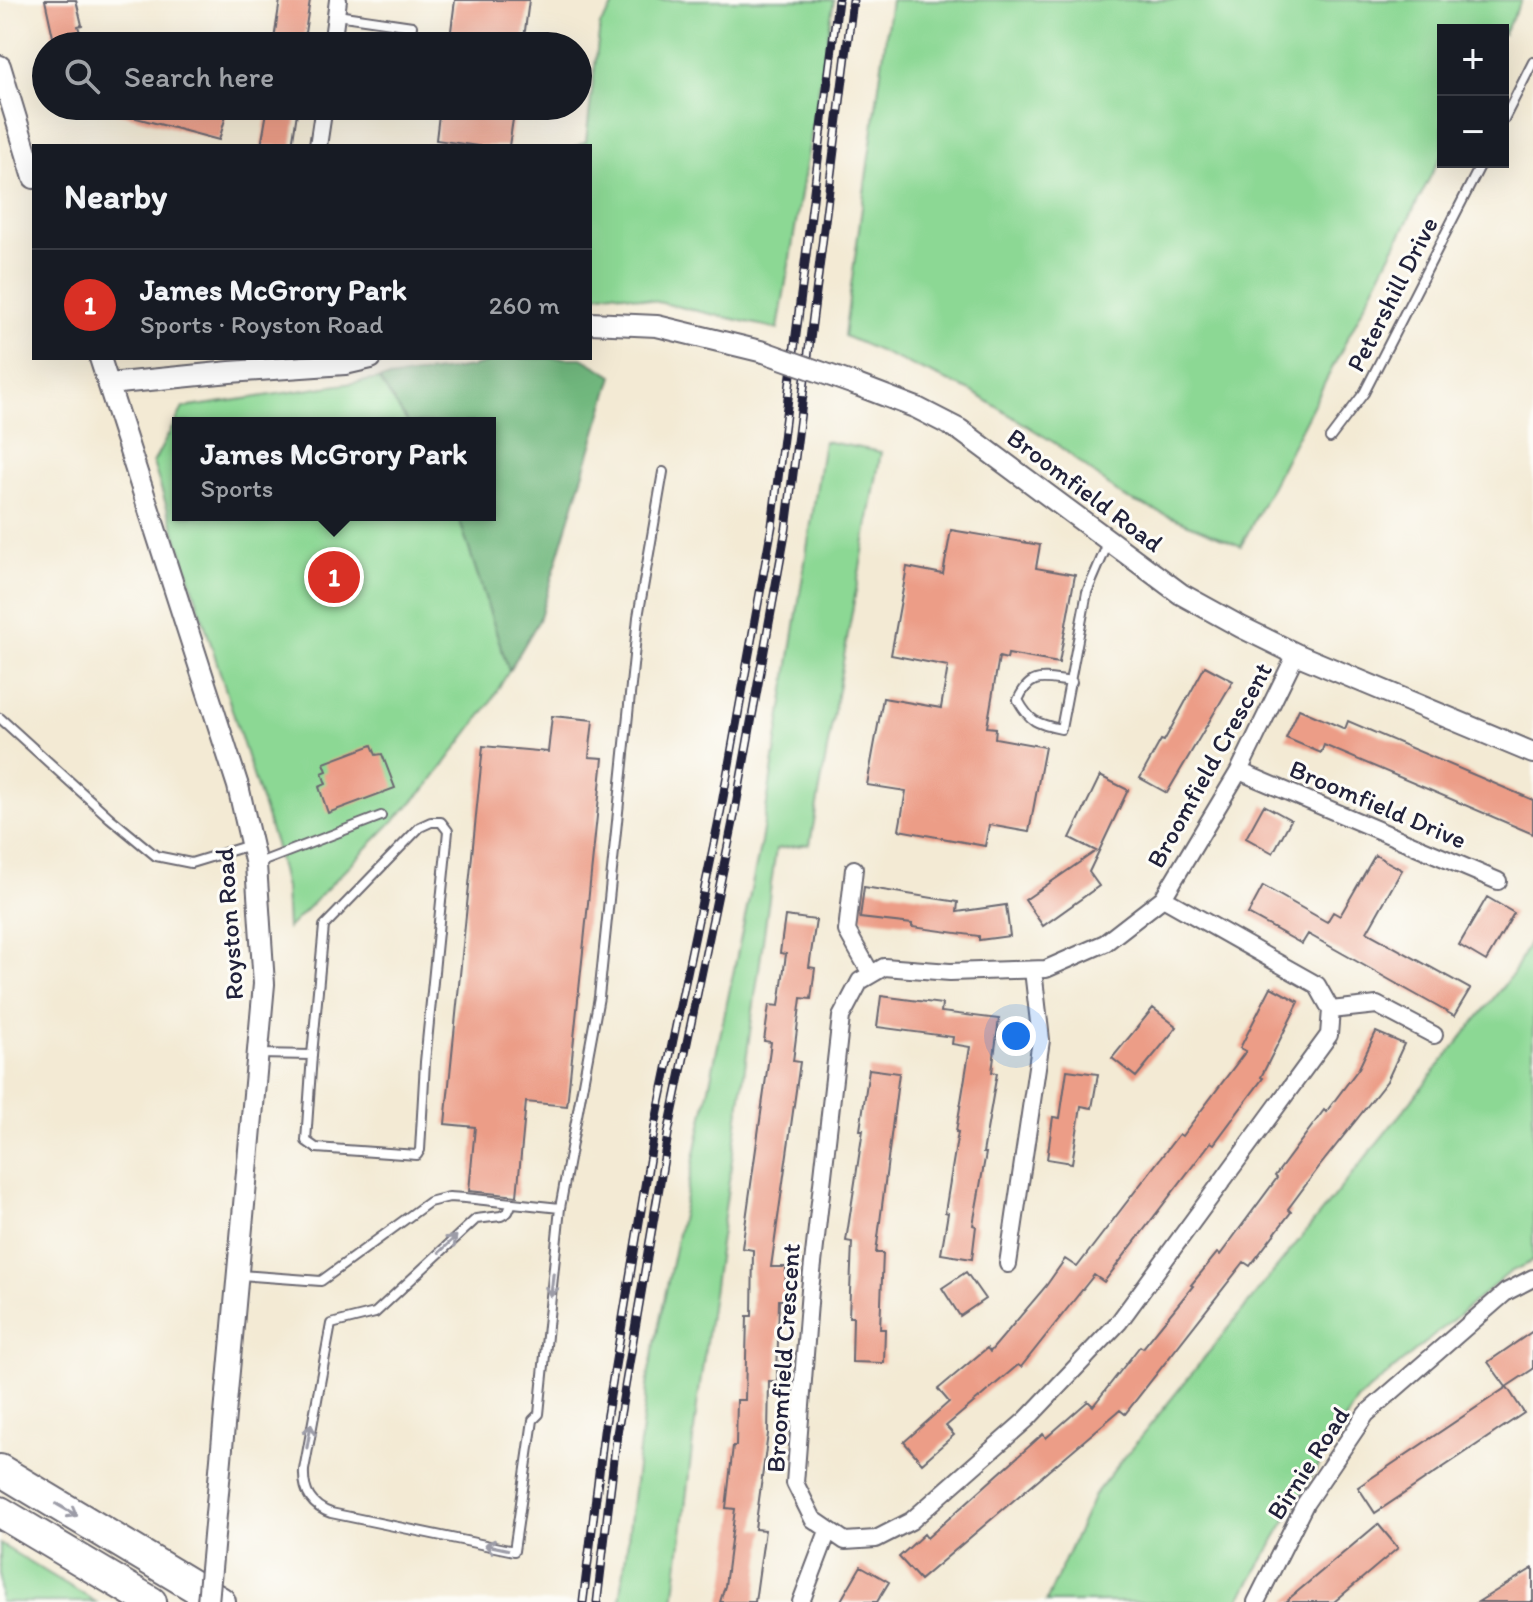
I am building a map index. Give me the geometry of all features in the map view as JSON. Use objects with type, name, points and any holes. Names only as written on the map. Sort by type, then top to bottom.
[{"type":"highway","points":[[0,1470],[220,1602]]},
{"type":"highway","points":[[0,1512],[151,1602]]},
{"type":"street","points":[[334,32],[337,8]]},
{"type":"street","points":[[0,66],[29,150]]},
{"type":"street","points":[[318,144],[322,120]]},
{"type":"street","name":"Broomfield Road","points":[[592,323],[657,326],[764,352],[917,408],[960,430],[1181,594],[1296,654],[1533,753]]},
{"type":"street","name":"Royston Road","points":[[101,360],[238,786],[254,855],[264,984],[208,1602]]},
{"type":"street","points":[[109,384],[362,360]]},
{"type":"street","name":"Broomfield Crescent","points":[[828,1531],[813,1519],[795,1483],[808,1319],[841,1017],[860,981],[884,967],[950,972],[1046,969],[1105,943],[1163,898],[1239,771],[1296,654]]},
{"type":"street","name":"Broomfield Drive","points":[[1239,771],[1498,881]]},
{"type":"street","points":[[854,869],[847,931],[871,974]]},
{"type":"street","name":"Broomfield Crescent","points":[[1163,898],[1317,985],[1331,1010]]},
{"type":"street","points":[[1008,1264],[1041,1040],[1033,970]]},
{"type":"street","points":[[801,1602],[828,1531],[845,1541],[876,1539],[911,1521],[1027,1419],[1119,1322],[1329,1035],[1331,1010],[1377,1005],[1434,1035]]},
{"type":"street","name":"Birnie Road","points":[[1256,1602],[1305,1504],[1366,1414],[1506,1292],[1533,1278]]},
{"type":"lane","points":[[337,8],[412,26],[411,32]]},
{"type":"lane","points":[[1509,109],[1533,62]]},
{"type":"lane","name":"Petershill Drive","points":[[1330,438],[1364,393],[1479,168]]},
{"type":"lane","points":[[512,1203],[508,1212],[501,1216],[476,1219],[375,1313],[331,1324],[304,1470],[305,1491],[315,1506],[331,1513],[514,1551],[533,1420],[539,1414],[560,1208],[599,997],[638,617],[663,472]]},
{"type":"lane","points":[[1072,682],[1036,678],[1025,685],[1018,700],[1027,718],[1061,729],[1072,682],[1087,592],[1109,540]]},
{"type":"lane","points":[[0,718],[156,856],[191,863],[254,855],[381,816]]},
{"type":"lane","points":[[441,822],[448,831],[425,1062],[420,1150],[417,1155],[316,1148],[306,1141],[312,1055],[321,943],[328,919],[420,827],[441,822]]},
{"type":"lane","points":[[258,1054],[312,1055]]},
{"type":"lane","points":[[238,1274],[321,1281],[429,1202],[449,1197],[560,1208]]},
{"type":"green space","points":[[618,0],[834,0],[778,329],[613,292],[592,296],[592,144],[581,144],[586,141],[589,120],[592,120],[592,91],[600,25]]},
{"type":"green space","points":[[891,0],[1522,0],[1509,24],[1437,24],[1437,164],[1241,546],[1123,497],[1058,445],[971,391],[844,336]]},
{"type":"green space","points":[[498,360],[585,360],[613,376],[539,620],[509,671],[460,521],[496,521],[496,417],[404,417],[379,379],[472,367]]},
{"type":"green space","points":[[379,379],[404,417],[178,417],[183,408]]},
{"type":"green space","points":[[172,428],[172,521],[460,521],[509,671],[488,706],[429,785],[287,929],[285,888],[275,844],[153,463]]},
{"type":"green space","points":[[824,441],[881,452],[810,844],[776,849],[697,1406],[674,1602],[620,1602],[649,1371],[761,842]]},
{"type":"green space","points":[[1533,935],[1533,1261],[1510,1272],[1357,1400],[1238,1602],[1046,1602],[1094,1495],[1513,974]]},
{"type":"green space","points":[[0,1544],[96,1602],[0,1602]]},
{"type":"building","points":[[45,0],[76,0],[82,25],[78,26],[80,32],[52,32]]},
{"type":"building","points":[[280,0],[310,0],[305,32],[275,32]]},
{"type":"building","points":[[455,0],[529,0],[525,32],[451,32]]},
{"type":"building","points":[[144,120],[225,120],[219,140]]},
{"type":"building","points":[[266,120],[296,120],[292,144],[261,144]]},
{"type":"building","points":[[438,120],[513,120],[509,144],[464,144],[436,140]]},
{"type":"building","points":[[951,530],[1040,545],[1036,568],[1075,575],[1059,663],[1008,654],[1007,659],[999,657],[987,727],[996,728],[995,738],[1045,747],[1029,832],[989,825],[985,846],[899,830],[906,791],[867,785],[883,698],[941,708],[948,666],[891,655],[907,567],[943,574]]},
{"type":"building","points":[[1205,666],[1233,681],[1167,793],[1140,778]]},
{"type":"building","points":[[1299,709],[1345,729],[1348,721],[1533,800],[1533,834],[1324,745],[1321,753],[1286,738]]},
{"type":"building","points":[[552,716],[593,720],[589,757],[603,758],[567,1106],[526,1102],[517,1196],[469,1191],[475,1127],[445,1124],[483,746],[548,752]]},
{"type":"building","points":[[372,745],[376,755],[382,754],[395,788],[328,813],[319,787],[326,784],[322,773],[327,771],[324,763]]},
{"type":"building","points":[[1100,776],[1128,790],[1089,872],[1099,886],[1043,926],[1025,900],[1096,851],[1070,838]]},
{"type":"building","points":[[1264,805],[1291,820],[1273,853],[1246,838]]},
{"type":"building","points":[[1375,855],[1402,870],[1367,932],[1470,989],[1454,1016],[1308,934],[1302,944],[1248,914],[1263,886],[1327,922],[1333,912],[1340,916]]},
{"type":"building","points":[[864,887],[958,902],[957,912],[1006,905],[1010,936],[979,940],[979,936],[860,918]]},
{"type":"building","points":[[1487,897],[1514,913],[1486,961],[1459,945]]},
{"type":"building","points":[[785,916],[816,920],[809,967],[815,968],[811,999],[801,998],[793,1061],[800,1062],[771,1267],[786,1267],[785,1300],[779,1300],[777,1381],[769,1381],[768,1434],[755,1529],[765,1530],[755,1602],[720,1602],[735,1509],[726,1508],[733,1446],[736,1446],[737,1400],[745,1400],[747,1316],[752,1316],[753,1250],[742,1248],[771,1042],[764,1041],[769,1005],[779,1006],[786,954],[780,953]]},
{"type":"building","points":[[1271,987],[1299,1002],[1263,1078],[1104,1282],[1094,1275],[1021,1367],[1018,1365],[946,1426],[954,1435],[922,1463],[904,1442],[949,1402],[938,1389],[987,1348],[990,1352],[1065,1259],[1077,1267],[1246,1051],[1240,1048]]},
{"type":"building","points":[[881,996],[942,1004],[941,1012],[999,1019],[992,1072],[997,1073],[973,1225],[976,1226],[972,1259],[941,1254],[970,1047],[952,1044],[953,1037],[877,1027]]},
{"type":"building","points":[[1153,1008],[1177,1027],[1136,1077],[1112,1058]]},
{"type":"building","points":[[1376,1032],[1404,1044],[1387,1081],[1319,1167],[1288,1209],[1291,1212],[1250,1266],[1244,1262],[1125,1414],[1120,1410],[920,1580],[899,1557],[924,1534],[927,1538],[1043,1434],[1046,1438],[1088,1401],[1093,1406],[1217,1253],[1220,1255],[1324,1110],[1326,1112],[1359,1068]]},
{"type":"building","points":[[869,1069],[899,1073],[876,1253],[883,1253],[880,1329],[885,1329],[884,1363],[852,1362],[853,1317],[849,1317],[852,1242],[846,1241]]},
{"type":"building","points":[[1067,1070],[1098,1074],[1092,1108],[1081,1106],[1072,1163],[1047,1159],[1053,1117],[1060,1118]]},
{"type":"building","points":[[966,1272],[985,1299],[960,1316],[942,1288]]},
{"type":"building","points":[[1533,1331],[1533,1369],[1506,1387],[1488,1362]]},
{"type":"building","points":[[1507,1387],[1524,1413],[1375,1513],[1358,1487]]},
{"type":"building","points":[[1378,1524],[1398,1548],[1334,1602],[1285,1602]]},
{"type":"building","points":[[861,1566],[889,1582],[877,1602],[840,1602]]},
{"type":"building","points":[[1533,1568],[1533,1602],[1478,1602]]},
{"type":"railway","points":[[583,1602],[604,1432],[655,1126],[719,820],[772,526],[838,0]]},
{"type":"railway","points":[[597,1602],[617,1434],[669,1129],[733,822],[786,529],[853,0]]},
{"type":"place","name":"James McGrory Park","points":[[334,577]]}]
